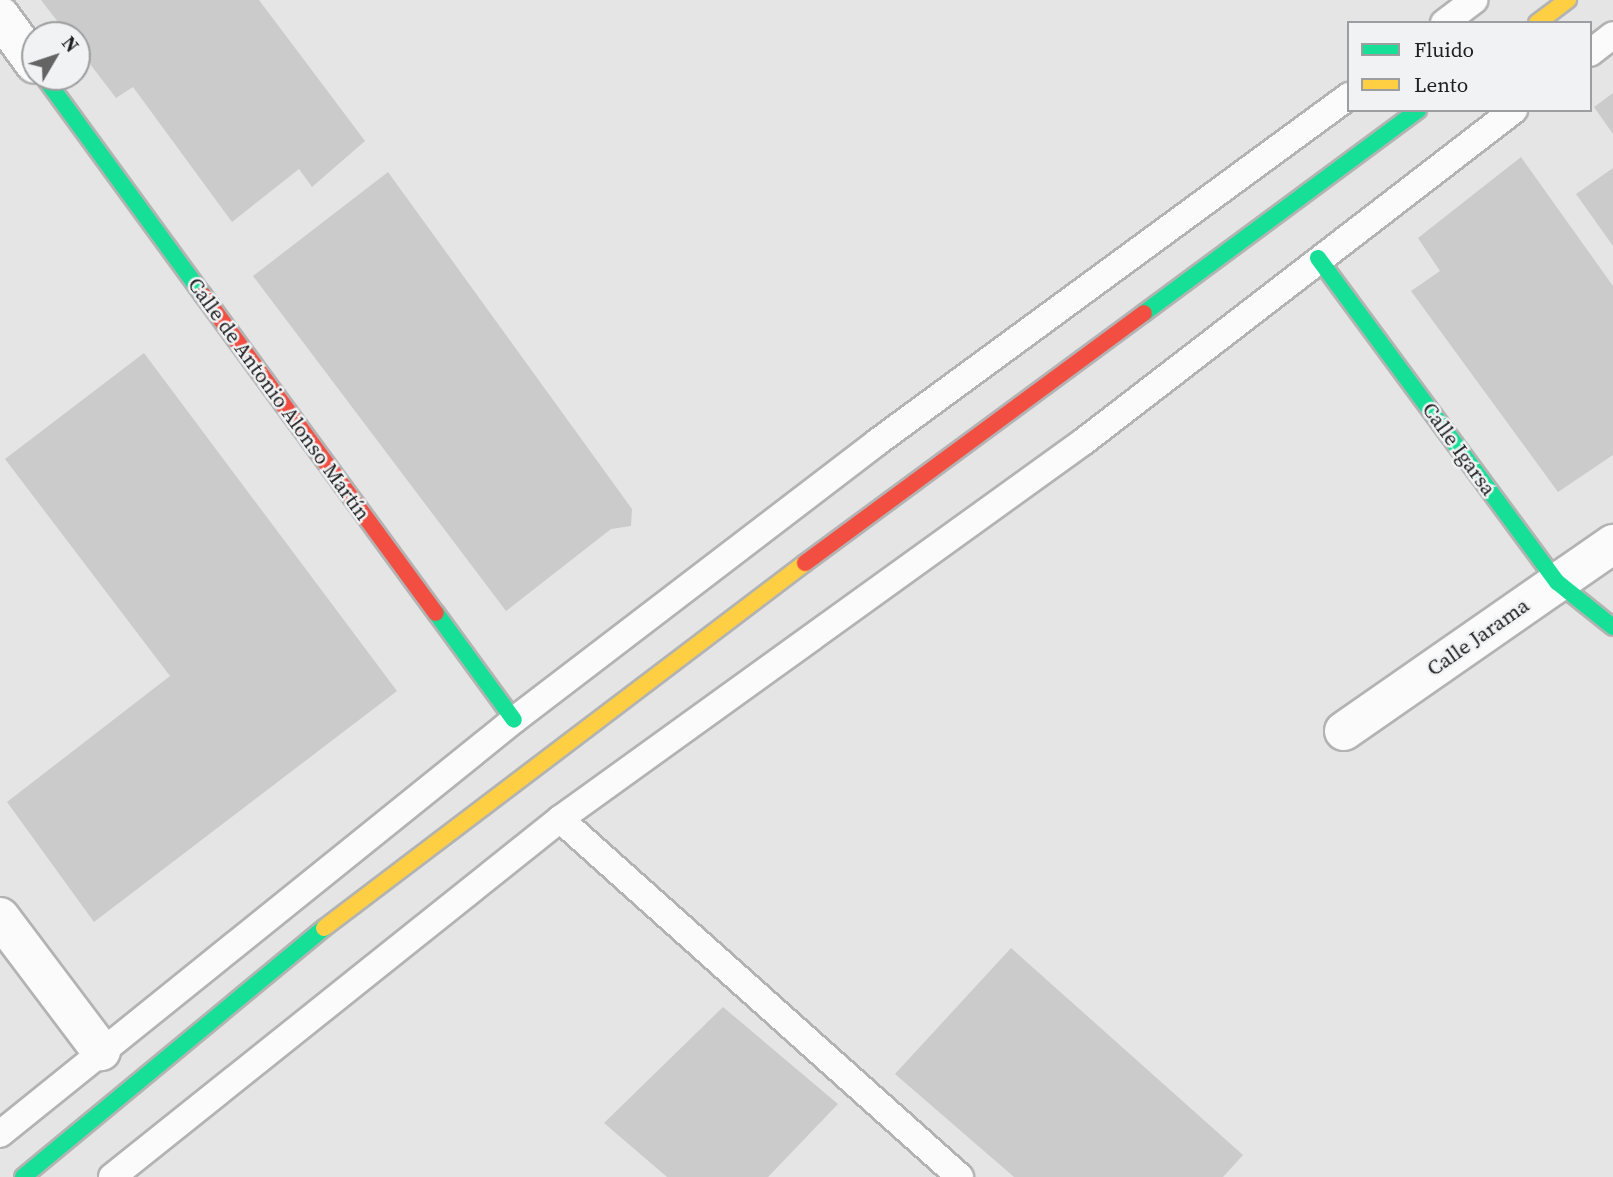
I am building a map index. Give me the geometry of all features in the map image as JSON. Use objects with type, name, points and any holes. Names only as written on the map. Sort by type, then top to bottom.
[{"type":"main road","points":[[1540,21],[1568,0]]},
{"type":"main road","name":"Calle de Antonio Alonso Martín","points":[[54,91],[514,720]]},
{"type":"main road","points":[[23,1177],[362,897],[788,575],[1415,112]]},
{"type":"main road","name":"Calle Igarsa","points":[[1318,258],[1557,582],[1613,627]]},
{"type":"street","points":[[0,16],[21,45]]},
{"type":"street","name":"Calle Jarama","points":[[1344,731],[1613,544]]},
{"type":"street","points":[[0,917],[101,1051]]},
{"type":"lane","points":[[1447,21],[1474,0]]},
{"type":"lane","points":[[1592,51],[1613,35]]},
{"type":"lane","points":[[0,1134],[514,720],[876,443],[1347,97]]},
{"type":"lane","points":[[112,1177],[560,819],[1083,442],[1318,258],[1511,112]]},
{"type":"lane","points":[[560,819],[960,1177]]},
{"type":"building","points":[[41,0],[259,0],[365,141],[312,187],[299,169],[232,222],[133,87],[116,98],[91,65],[91,21],[57,21]]},
{"type":"building","points":[[1613,93],[1613,134],[1594,107]]},
{"type":"building","points":[[1521,157],[1613,286],[1613,455],[1558,492],[1411,291],[1440,271],[1418,238]]},
{"type":"building","points":[[1613,168],[1613,246],[1576,194]]},
{"type":"building","points":[[388,172],[632,509],[631,526],[611,529],[506,611],[253,276]]},
{"type":"building","points":[[144,353],[397,691],[94,922],[7,802],[170,676],[5,459]]},
{"type":"building","points":[[1011,948],[1243,1155],[1223,1177],[1014,1177],[895,1074]]},
{"type":"building","points":[[723,1007],[838,1104],[768,1177],[667,1177],[604,1123]]},
{"type":"traffic: fast","points":[[54,91],[203,295]]},
{"type":"traffic: fast","points":[[1144,313],[1415,112]]},
{"type":"traffic: fast","points":[[1318,258],[1557,582],[1613,627]]},
{"type":"traffic: fast","points":[[436,613],[514,720]]},
{"type":"traffic: fast","points":[[23,1177],[324,928]]},
{"type":"traffic: slow","points":[[1540,21],[1568,0]]},
{"type":"traffic: slow","points":[[324,928],[805,563]]},
{"type":"traffic: jam","points":[[203,295],[436,613]]},
{"type":"traffic: jam","points":[[805,563],[1144,313]]}]
